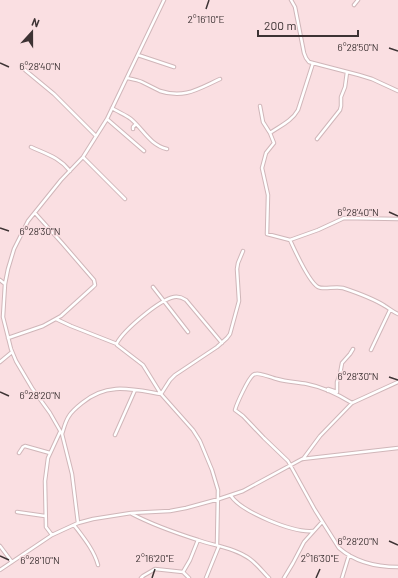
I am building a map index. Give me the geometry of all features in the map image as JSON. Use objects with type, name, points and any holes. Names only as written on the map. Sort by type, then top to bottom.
[{"type":"street","points":[[78,523],[72,474],[61,432],[50,413],[32,388],[12,352],[2,316],[5,284],[14,249],[28,221],[61,180],[83,157],[96,136],[107,118],[127,78],[164,0]]},
{"type":"street","points":[[291,0],[295,6],[304,53],[307,60],[372,79],[398,91]]},
{"type":"street","points":[[354,5],[358,0]]},
{"type":"street","points":[[138,55],[174,67]]},
{"type":"street","points":[[270,133],[295,115],[313,63]]},
{"type":"street","points":[[25,70],[54,94],[96,136]]},
{"type":"street","points":[[317,139],[340,110],[341,97],[345,87],[347,72]]},
{"type":"street","points":[[127,78],[142,82],[158,90],[183,94],[220,79]]},
{"type":"street","points":[[260,106],[263,122],[274,143],[266,153],[262,168],[268,195],[266,232],[268,234],[290,240],[318,230],[341,219],[398,219]]},
{"type":"street","points":[[112,108],[131,119],[154,143],[167,149]]},
{"type":"street","points":[[107,118],[144,151]]},
{"type":"street","points":[[133,129],[136,124]]},
{"type":"street","points":[[30,147],[54,157],[63,163],[70,171]]},
{"type":"street","points":[[83,157],[125,199]]},
{"type":"street","points":[[8,338],[43,326],[61,316],[94,287],[95,283],[79,261],[35,213]]},
{"type":"street","points":[[290,240],[308,274],[319,288],[343,288],[386,306],[398,314]]},
{"type":"street","points":[[161,394],[175,375],[222,343],[230,334],[240,300],[237,269],[243,251]]},
{"type":"street","points":[[0,280],[5,284]]},
{"type":"street","points":[[153,287],[188,332]]},
{"type":"street","points":[[117,344],[117,342],[146,312],[175,297],[186,300],[222,343]]},
{"type":"street","points":[[371,350],[390,310]]},
{"type":"street","points":[[56,319],[117,344],[143,365],[161,394],[193,430],[200,441],[218,490],[218,546],[206,578]]},
{"type":"street","points":[[328,391],[328,389],[336,392],[342,363],[353,348]]},
{"type":"street","points":[[0,362],[12,352]]},
{"type":"street","points":[[352,404],[342,396],[308,384],[278,380],[257,373],[253,375],[249,381],[235,408],[236,411],[243,416],[291,465],[300,484],[339,548],[349,556],[366,563],[398,567]]},
{"type":"street","points":[[302,459],[320,436],[352,404],[398,382]]},
{"type":"street","points":[[52,535],[46,527],[45,516],[45,480],[48,458],[72,412],[93,395],[108,389],[129,388],[161,394]]},
{"type":"street","points":[[114,435],[135,390]]},
{"type":"street","points":[[19,453],[25,446],[50,453]]},
{"type":"street","points":[[0,570],[52,535],[78,523],[131,513],[170,511],[230,496],[261,482],[302,459],[398,448]]},
{"type":"street","points":[[230,496],[248,510],[284,526],[301,531],[313,531]]},
{"type":"street","points":[[17,512],[45,516]]},
{"type":"street","points":[[131,513],[144,520],[198,540],[231,550],[250,559],[269,578]]},
{"type":"street","points":[[284,578],[304,542],[322,522]]},
{"type":"street","points":[[74,525],[96,558],[98,565]]},
{"type":"street","points":[[183,572],[190,560],[198,540]]},
{"type":"street","points":[[0,546],[12,562]]},
{"type":"street","points":[[342,578],[349,556]]},
{"type":"street","points":[[141,578],[155,569],[183,572],[189,578]]}]
